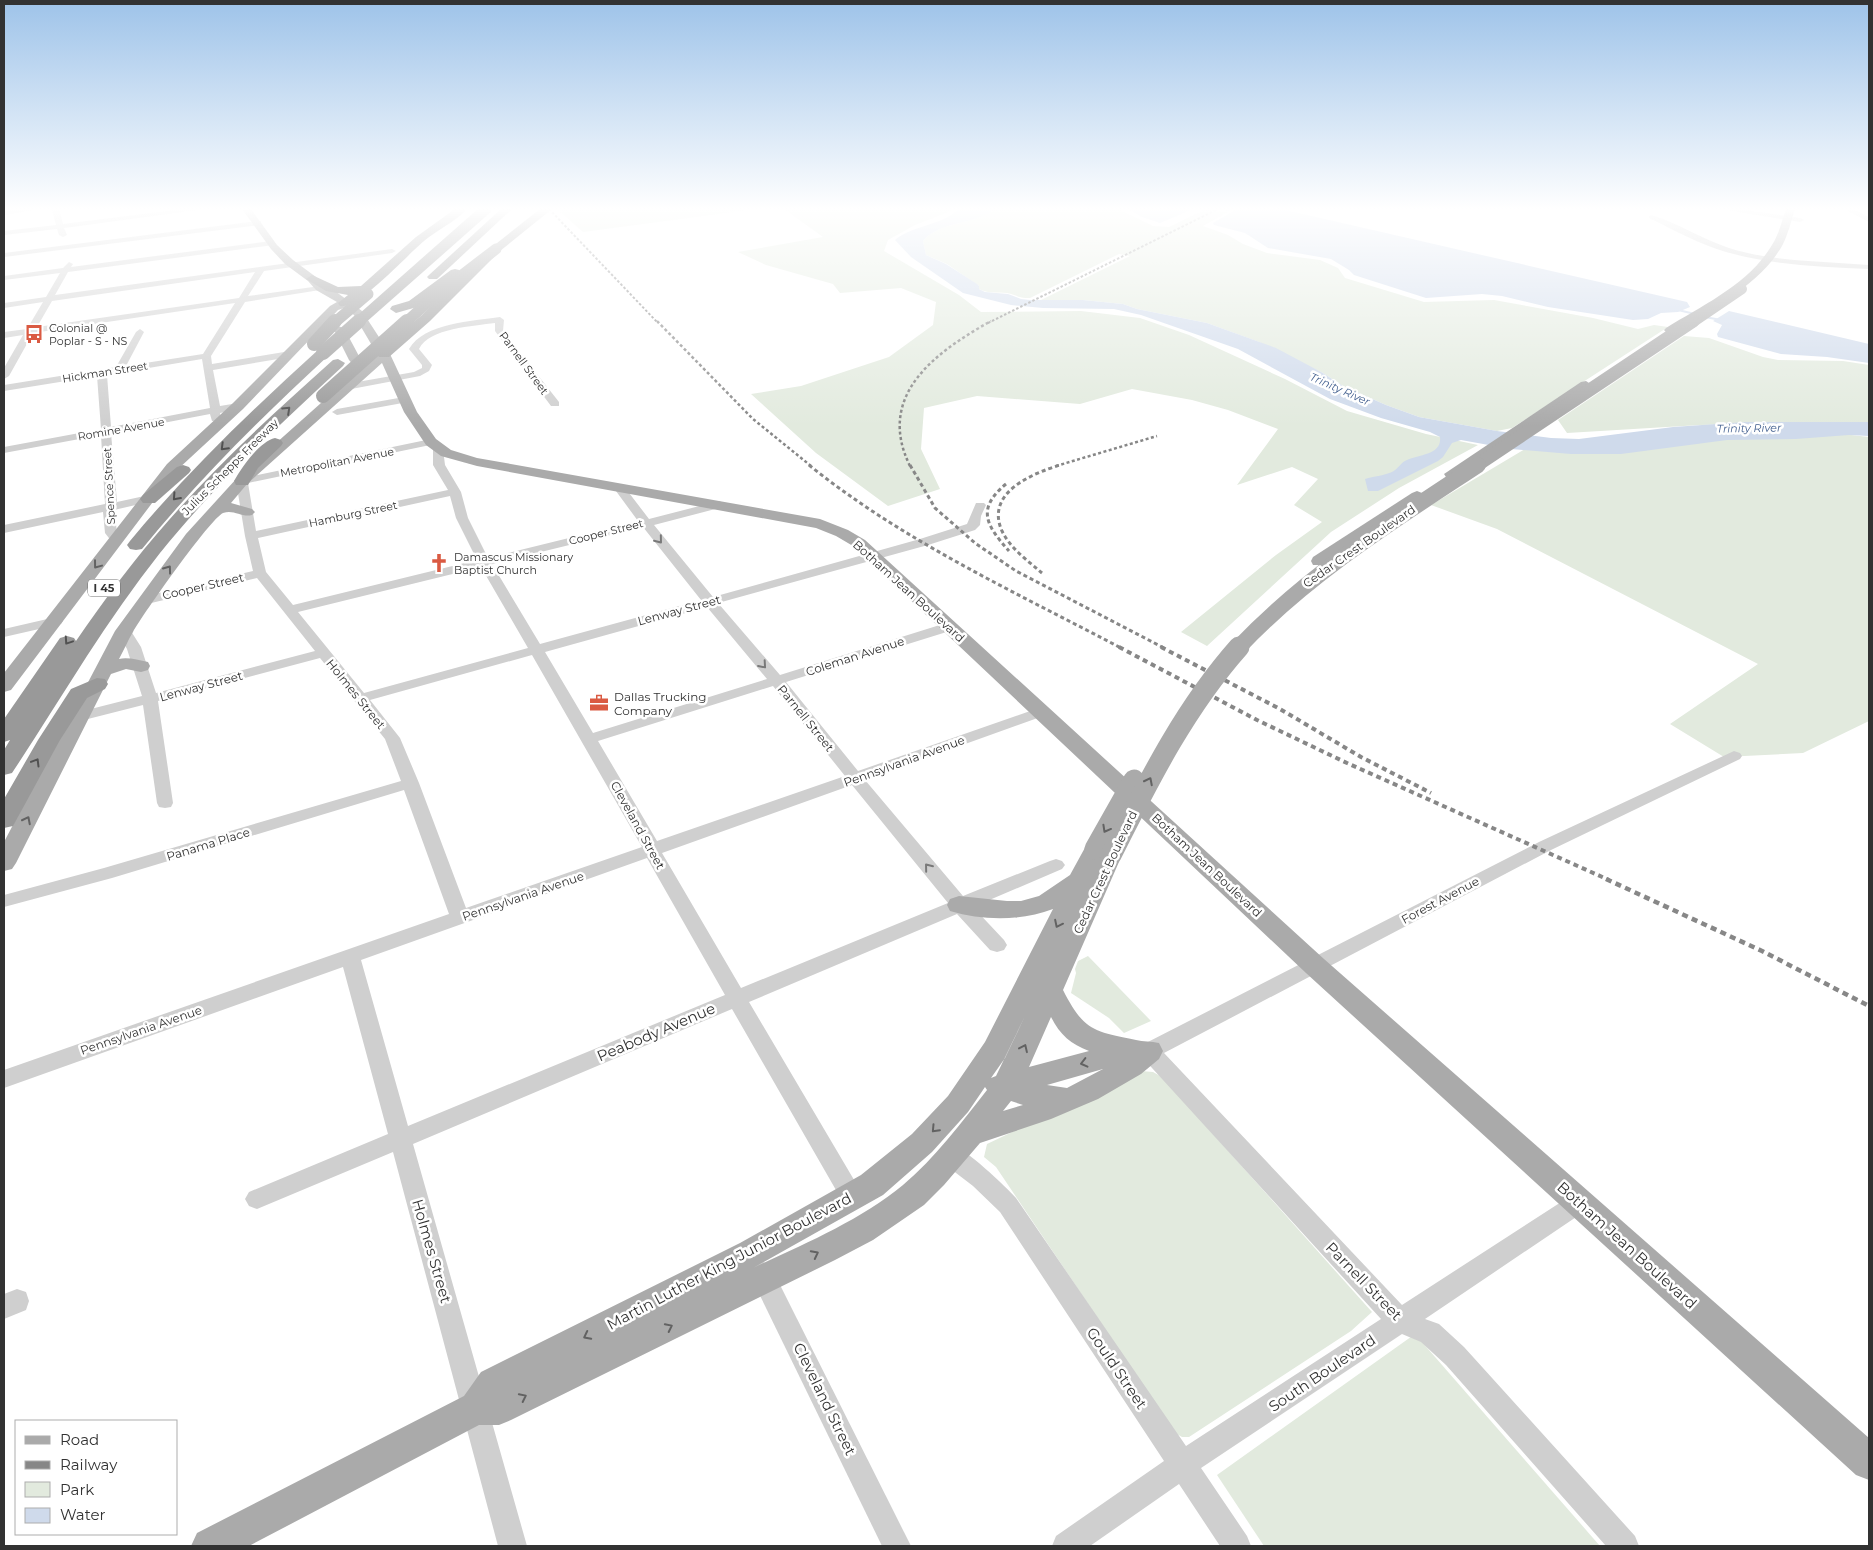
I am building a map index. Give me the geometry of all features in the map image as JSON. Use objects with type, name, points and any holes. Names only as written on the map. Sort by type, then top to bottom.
[{"type":"highway","points":[[336,310],[374,281]]},
{"type":"highway","points":[[149,499],[172,481],[226,427],[292,367],[318,350],[337,319],[382,281]]},
{"type":"highway","points":[[358,318],[394,281]]},
{"type":"highway","name":"Julius Schepps Freeway","points":[[4,735],[89,610],[149,529],[210,461],[318,350],[401,281]]},
{"type":"highway","name":"Julius Schepps Freeway","points":[[4,768],[106,613],[161,541],[230,464],[427,281]]},
{"type":"highway","points":[[389,316],[413,304],[443,281]]},
{"type":"highway","points":[[242,481],[252,465],[317,409],[436,295],[454,281]]},
{"type":"highway","points":[[374,362],[436,308],[463,281]]},
{"type":"highway","points":[[316,283],[339,292],[357,291],[368,287]]},
{"type":"highway","points":[[4,820],[49,740],[79,694],[101,677]]},
{"type":"main road","name":"Cedar Crest Boulevard","points":[[1738,288],[1745,281]]},
{"type":"main road","name":"Cedar Crest Boulevard","points":[[961,1145],[1004,1087],[1050,991],[1103,852],[1176,709],[1212,660],[1262,607],[1335,550],[1750,281]]},
{"type":"main road","points":[[316,283],[322,299],[336,310],[382,373],[394,378],[404,400],[435,446]]},
{"type":"main road","points":[[336,310],[358,318],[374,362]]},
{"type":"main road","points":[[4,686],[56,621],[172,467],[215,418],[238,406],[336,310]]},
{"type":"main road","points":[[314,330],[331,328],[340,330],[356,360],[374,362]]},
{"type":"main road","name":"Julius Schepps Freeway","points":[[4,863],[124,631],[192,537],[242,481],[317,409],[374,362]]},
{"type":"main road","points":[[317,409],[337,412]]},
{"type":"main road","name":"Botham Jean Boulevard","points":[[435,446],[478,462],[820,524],[842,533],[859,544],[1316,966],[1869,1462]]},
{"type":"main road","points":[[213,512],[232,508],[239,508],[247,512]]},
{"type":"main road","points":[[101,677],[125,662],[140,666]]},
{"type":"main road","name":"Cedar Crest Boulevard","points":[[967,1092],[995,1050],[1081,877],[1103,852]]},
{"type":"main road","points":[[959,905],[1001,910],[1038,906],[1063,894],[1081,877]]},
{"type":"main road","points":[[1050,991],[1062,1017],[1071,1028],[1084,1038],[1100,1044],[1149,1051]]},
{"type":"main road","points":[[995,1050],[997,1066],[1004,1087]]},
{"type":"main road","points":[[967,1092],[1004,1087],[1022,1079],[1112,1056],[1149,1051]]},
{"type":"main road","points":[[961,1145],[1006,1122],[1106,1082],[1134,1065],[1149,1051]]},
{"type":"main road","points":[[1004,1087],[1032,1096],[1069,1098]]},
{"type":"main road","name":"Martin Luther King Junior Boulevard","points":[[210,1546],[476,1408],[500,1408],[758,1266],[852,1196],[872,1185],[922,1144],[967,1092]]},
{"type":"main road","name":"Martin Luther King Junior Boulevard","points":[[758,1266],[862,1230],[913,1195],[961,1145]]},
{"type":"street","points":[[6,371],[58,281]]},
{"type":"street","points":[[4,305],[173,281]]},
{"type":"street","points":[[215,418],[216,408],[206,356],[254,281]]},
{"type":"street","points":[[4,335],[243,299],[316,283]]},
{"type":"street","name":"Parnell Street","points":[[394,378],[416,374],[426,369],[427,366],[414,349],[414,344],[419,340],[448,328],[500,320],[499,332],[555,404]]},
{"type":"street","points":[[120,369],[140,332]]},
{"type":"street","points":[[208,368],[290,354]]},
{"type":"street","name":"Hickman Street","points":[[4,388],[206,356]]},
{"type":"street","name":"Spence Street","points":[[102,372],[111,504],[108,508],[111,534],[116,539]]},
{"type":"street","points":[[346,387],[394,378]]},
{"type":"street","points":[[337,412],[404,400]]},
{"type":"street","name":"Romine Avenue","points":[[4,450],[106,432],[215,418]]},
{"type":"street","name":"Metropolitan Avenue","points":[[242,481],[435,446]]},
{"type":"street","name":"Cleveland Street","points":[[435,446],[439,465],[455,492],[462,518],[485,562],[852,1196]]},
{"type":"street","name":"Holmes Street","points":[[242,481],[251,536],[260,573],[322,653],[362,698],[392,738],[411,783],[460,918]]},
{"type":"street","name":"Parnell Street","points":[[619,487],[645,523],[709,602],[777,681],[959,905],[997,945]]},
{"type":"street","name":"Hamburg Street","points":[[251,536],[455,492]]},
{"type":"street","points":[[4,529],[149,499]]},
{"type":"street","name":"Cooper Street","points":[[290,610],[719,505]]},
{"type":"street","name":"Lenway Street","points":[[362,698],[874,557],[971,527],[974,524],[974,516],[980,505]]},
{"type":"street","name":"Cooper Street","points":[[147,600],[260,573]]},
{"type":"street","points":[[4,633],[56,621]]},
{"type":"street","name":"Coleman Avenue","points":[[589,739],[948,627]]},
{"type":"street","points":[[124,631],[130,644],[134,647],[150,700],[164,803]]},
{"type":"street","name":"Lenway Street","points":[[80,716],[150,700],[322,653]]},
{"type":"street","name":"Pennsylvania Avenue","points":[[4,1079],[653,851],[1041,712]]},
{"type":"street","name":"Forest Avenue","points":[[1149,1051],[1544,846],[1734,756]]},
{"type":"street","name":"Panama Place","points":[[4,901],[106,874],[411,783]]},
{"type":"street","name":"Peabody Avenue","points":[[257,1199],[1056,865]]},
{"type":"street","name":"Holmes Street","points":[[350,956],[513,1546]]},
{"type":"street","name":"Parnell Street","points":[[1149,1051],[1400,1321],[1430,1333],[1455,1356],[1625,1546]]},
{"type":"street","name":"Gould Street","points":[[961,1145],[1008,1205],[1237,1546]]},
{"type":"street","name":"South Boulevard","points":[[1066,1546],[1182,1466],[1580,1202]]},
{"type":"street","name":"Cleveland Street","points":[[758,1266],[897,1546]]},
{"type":"green space","points":[[824,281],[936,281],[959,295],[981,312],[1081,311],[1140,318],[1189,335],[1285,379],[1347,411],[1426,434],[1478,445],[1399,488],[1331,532],[1207,646],[1181,632],[1276,555],[1322,522],[1294,505],[1318,479],[1292,467],[1237,485],[1278,429],[1228,410],[1192,400],[1132,389],[1080,404],[977,396],[924,408],[921,449],[940,489],[888,506],[816,453],[751,394],[801,386],[889,357],[933,325],[936,302],[901,288],[840,293],[833,284]]},
{"type":"green space","points":[[972,281],[1064,281],[1030,298],[1007,293],[982,291],[979,289],[979,286]]},
{"type":"green space","points":[[1079,281],[1356,281],[1424,302],[1494,300],[1593,318],[1638,329],[1654,325],[1668,327],[1512,428],[1497,431],[1419,417],[1386,405],[1343,386],[1323,373],[1259,342],[1207,323],[1137,309],[1123,304],[1083,300],[1041,300]]},
{"type":"green space","points":[[1684,336],[1709,338],[1763,357],[1778,360],[1843,361],[1869,365],[1869,428],[1812,422],[1700,425],[1567,433],[1558,420]]},
{"type":"green space","points":[[1833,433],[1869,437],[1869,721],[1803,753],[1724,757],[1670,724],[1758,664],[1497,529],[1431,505],[1525,449]]},
{"type":"green space","points":[[1088,956],[1151,1021],[1124,1033],[1109,1018],[1071,993],[1078,961]]},
{"type":"green space","points":[[1141,1071],[1153,1072],[1162,1077],[1372,1312],[1351,1331],[1189,1437],[1182,1437],[1175,1433],[996,1167],[984,1157],[987,1144]]},
{"type":"green space","points":[[1415,1334],[1600,1546],[1264,1546],[1217,1475]]},
{"type":"water","name":"Trinity River","points":[[946,281],[973,281],[979,286],[979,289],[985,292],[1008,294],[1021,299],[1083,300],[1123,304],[1137,309],[1207,323],[1276,348],[1343,386],[1386,405],[1419,417],[1497,431],[1551,438],[1579,439],[1673,427],[1746,422],[1869,422],[1869,436],[1849,435],[1796,439],[1727,440],[1621,454],[1571,454],[1511,449],[1461,440],[1452,443],[1438,461],[1378,491],[1368,491],[1365,479],[1392,472],[1405,461],[1434,451],[1440,443],[1440,437],[1330,399],[1238,349],[1141,315],[1114,309],[1043,308],[1011,305],[963,293]]},
{"type":"water","points":[[1374,281],[1597,281],[1687,302],[1690,307],[1678,312],[1661,313],[1648,319],[1633,320],[1548,307],[1502,296],[1482,294],[1426,298]]},
{"type":"water","points":[[1729,311],[1869,344],[1869,363],[1827,357],[1781,354],[1718,337],[1717,334],[1722,325],[1713,321]]},
{"type":"waterway","points":[[1678,310],[1695,314]]},
{"type":"waterway","points":[[1705,317],[1721,320]]},
{"type":"railway","points":[[618,281],[658,323]]},
{"type":"railway","points":[[988,323],[1072,281]]},
{"type":"railway","points":[[657,321],[753,419],[811,466]]},
{"type":"railway","points":[[910,466],[901,441],[900,418],[906,397],[917,378],[932,362],[970,333],[991,321]]},
{"type":"railway","points":[[1056,466],[1157,436]]},
{"type":"railway","points":[[809,465],[882,518],[921,542],[1000,586],[1121,648]]},
{"type":"railway","points":[[910,465],[935,508],[975,543],[1016,571],[1164,648]]},
{"type":"railway","points":[[1042,573],[1020,554],[1005,537],[998,518],[1000,506],[1005,496],[1014,487],[1036,474],[1060,465]]},
{"type":"railway","points":[[1006,484],[991,501],[988,517],[990,525],[1009,551]]},
{"type":"railway","points":[[1119,647],[1257,720],[1347,763],[1609,880]]},
{"type":"railway","points":[[1161,647],[1280,709],[1361,757],[1431,793]]},
{"type":"railway","points":[[1606,879],[1762,951],[1869,1006]]},
{"type":"place","name":"Colonial @ Poplar - S - NS","points":[[34,334]]},
{"type":"place","name":"Damascus Missionary Baptist Church","points":[[439,563]]},
{"type":"place","name":"Dallas Trucking Company","points":[[599,703]]}]
